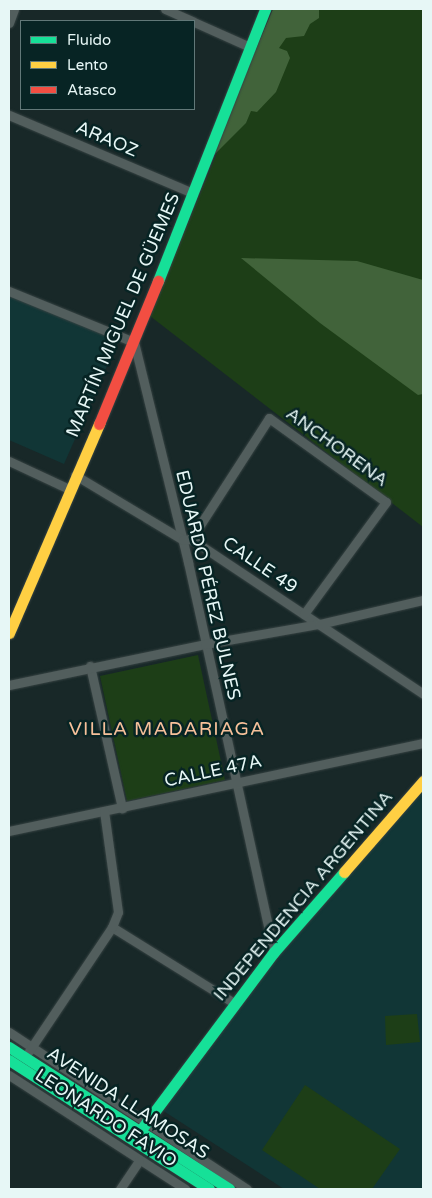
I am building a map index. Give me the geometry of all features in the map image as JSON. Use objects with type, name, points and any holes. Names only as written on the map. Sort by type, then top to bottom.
[{"type":"main road","name":"MARTÍN MIGUEL DE GÜEMES","points":[[9,632],[75,475],[134,342],[265,9]]},
{"type":"main road","name":"INDEPENDENCIA ARGENTINA","points":[[140,1131],[146,1120],[274,952],[423,781]]},
{"type":"main road","name":"AVENIDA LLAMOSAS","points":[[9,1046],[28,1053],[140,1131],[209,1189]]},
{"type":"main road","name":"AVENIDA LLAMOSAS","points":[[9,1060],[186,1169],[229,1189]]},
{"type":"street","points":[[9,23],[14,9]]},
{"type":"street","points":[[164,9],[189,20]]},
{"type":"street","points":[[195,23],[250,47]]},
{"type":"street","name":"ARAOZ","points":[[9,115],[193,193]]},
{"type":"street","points":[[9,291],[134,342]]},
{"type":"street","name":"EDUARDO PÉREZ BULNES","points":[[134,342],[187,540],[205,644],[274,952]]},
{"type":"street","name":"ANCHORENA","points":[[187,540],[269,418],[386,502],[304,614]]},
{"type":"street","points":[[9,461],[69,489]]},
{"type":"street","name":"CALLE 49","points":[[75,475],[187,540],[304,614],[423,694]]},
{"type":"street","points":[[9,685],[90,666],[319,624],[423,600]]},
{"type":"street","points":[[90,666],[122,808]]},
{"type":"street","name":"CALLE 47A","points":[[9,831],[423,744]]},
{"type":"street","points":[[28,1053],[112,927],[118,912],[104,812]]},
{"type":"street","points":[[112,927],[234,1003]]},
{"type":"street","points":[[9,1032],[28,1053],[146,1120],[247,1189]]},
{"type":"street","name":"LEONARDO FAVIO","points":[[9,1074],[139,1161],[185,1189]]},
{"type":"street","points":[[120,1189],[139,1161]]},
{"type":"street","points":[[193,1189],[186,1169],[199,1166],[243,1189]]},
{"type":"shaded area","points":[[9,293],[118,341],[64,464],[9,440]]},
{"type":"shaded area","points":[[423,784],[423,1189],[284,1189],[162,1110],[262,975]]},
{"type":"green space","points":[[273,9],[319,9],[319,18],[310,24],[304,36],[286,38],[279,48],[287,51],[290,58],[276,92],[257,112],[251,111],[246,123],[209,160]]},
{"type":"green space","points":[[276,9],[423,9],[423,527],[150,316]]},
{"type":"green space","points":[[241,258],[357,261],[423,280],[423,394],[418,395],[320,323]]},
{"type":"green space","points":[[198,655],[225,780],[127,801],[100,676]]},
{"type":"green space","points":[[417,1014],[420,1042],[386,1045],[385,1016]]},
{"type":"green space","points":[[305,1085],[400,1149],[372,1189],[320,1189],[262,1150]]},
{"type":"traffic: fast","points":[[158,281],[265,9]]},
{"type":"traffic: fast","points":[[140,1131],[274,952],[344,872]]},
{"type":"traffic: fast","points":[[9,1047],[229,1189]]},
{"type":"traffic: fast","points":[[9,1060],[209,1189]]},
{"type":"traffic: slow","points":[[9,633],[99,424]]},
{"type":"traffic: slow","points":[[344,872],[423,781]]},
{"type":"traffic: jam","points":[[99,424],[158,281]]},
{"type":"district","name":"VILLA MADARIAGA","points":[[167,730]]}]
